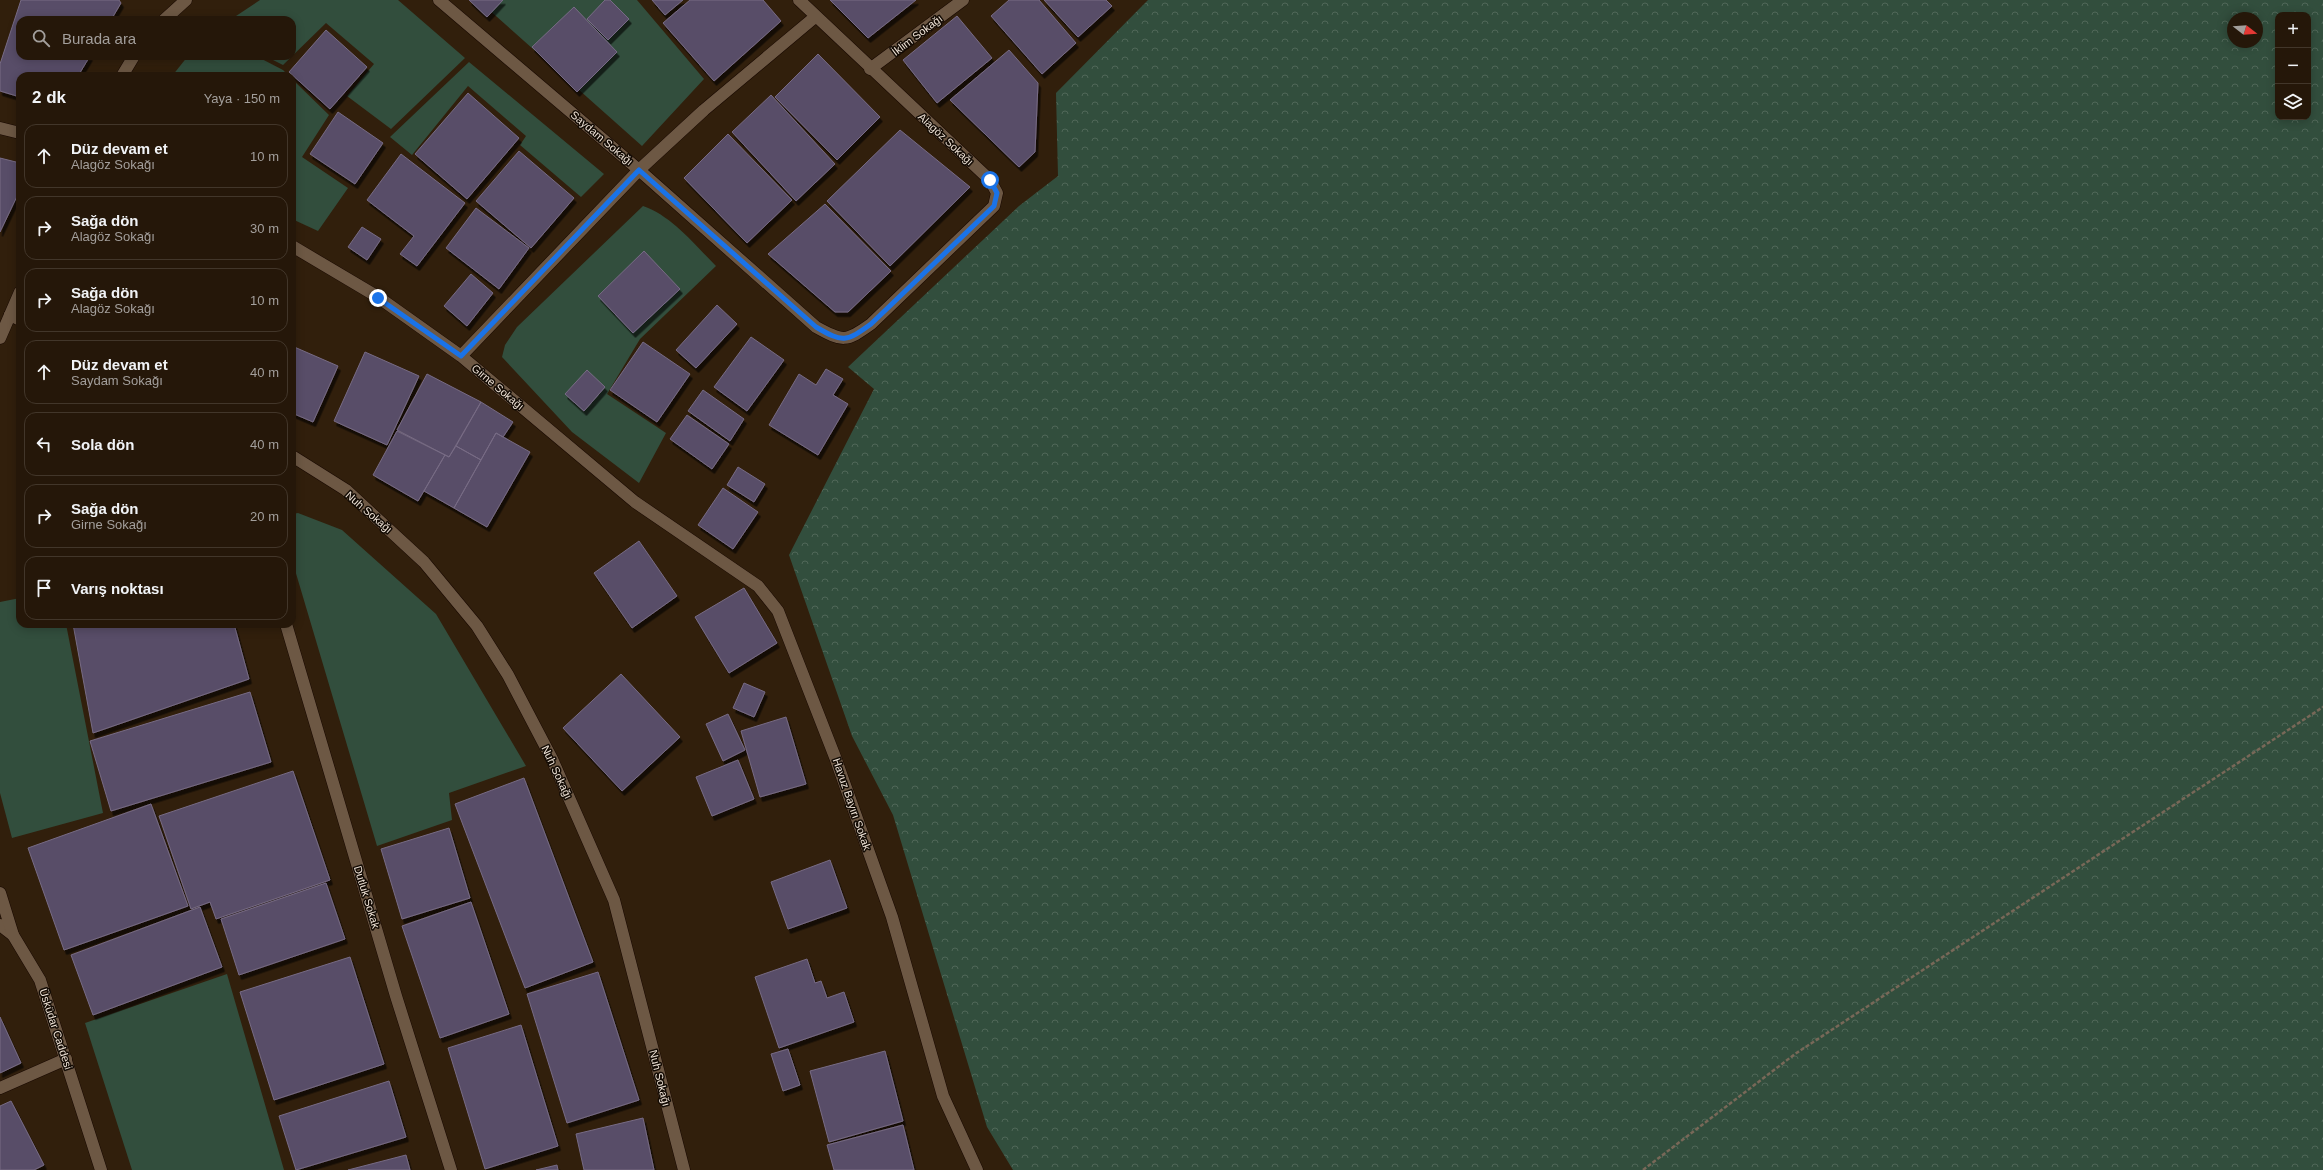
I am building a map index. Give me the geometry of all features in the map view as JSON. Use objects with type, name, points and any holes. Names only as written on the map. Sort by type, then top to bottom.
[{"type":"street","points":[[168,16],[186,0]]},
{"type":"street","name":"Saydam Sokağı","points":[[439,0],[639,170],[816,327]]},
{"type":"street","name":"Alagöz Sokağı","points":[[799,0],[870,69],[990,180],[997,193],[994,206],[871,324],[851,338],[835,338],[816,327]]},
{"type":"street","name":"İklim Sokağı","points":[[870,69],[962,0]]},
{"type":"street","points":[[461,356],[639,170],[704,110],[815,17]]},
{"type":"street","points":[[124,72],[132,60]]},
{"type":"street","points":[[0,128],[16,132]]},
{"type":"street","name":"Girne Sokağı","points":[[296,248],[378,298],[461,356],[635,502]]},
{"type":"street","points":[[0,338],[15,317]]},
{"type":"street","name":"Nuh Sokağı","points":[[296,459],[346,490],[424,562],[477,626],[508,675],[552,759],[614,900],[684,1170]]},
{"type":"street","name":"Havuz Bayırı Sokak","points":[[635,502],[758,586],[778,611],[835,756],[892,917],[943,1096],[977,1170]]},
{"type":"street","name":"Dutluk Sokak","points":[[287,628],[394,988],[451,1170]]},
{"type":"street","name":"Üsküdar Caddesi","points":[[0,893],[13,935],[40,980],[101,1170]]},
{"type":"street","points":[[0,925],[13,935]]},
{"type":"street","points":[[0,1088],[66,1059]]},
{"type":"path","points":[[1643,1170],[1795,1054],[2323,707]]},
{"type":"green space","points":[[260,0],[398,0],[465,58],[391,129],[347,96],[374,64],[326,23],[296,52],[296,16],[236,16]]},
{"type":"green space","points":[[478,0],[637,0],[704,79],[642,146]]},
{"type":"green space","points":[[1148,0],[2323,0],[2323,1170],[1013,1170],[987,1127],[893,815],[852,736],[789,555],[874,389],[848,367],[1019,206],[1058,176],[1056,93]]},
{"type":"green space","points":[[185,60],[264,60],[285,72],[175,72]]},
{"type":"green space","points":[[273,60],[288,60],[283,65]]},
{"type":"green space","points":[[469,62],[604,174],[581,197],[520,145],[526,136],[468,86],[412,155],[390,137]]},
{"type":"green space","points":[[296,83],[329,115],[302,157],[348,188],[318,231],[296,221]]},
{"type":"green space","points":[[643,206],[664,216],[691,240],[716,266],[640,339],[607,394],[666,433],[639,483],[572,432],[502,357],[505,345],[517,327]]},
{"type":"green space","points":[[296,513],[342,530],[436,614],[526,766],[449,793],[452,820],[377,846],[296,573]]},
{"type":"green space","points":[[16,599],[16,628],[67,628],[103,813],[12,838],[0,793],[0,602]]},
{"type":"green space","points":[[227,974],[284,1170],[132,1170],[85,1023]]},
{"type":"building","points":[[21,0],[119,0],[121,3],[113,16],[16,16],[16,60],[88,60],[80,72],[16,72],[16,96],[0,91],[0,64]]},
{"type":"building","points":[[469,0],[503,0],[487,17]]},
{"type":"building","points":[[605,0],[610,0],[629,19],[608,40],[587,19]]},
{"type":"building","points":[[652,0],[683,0],[665,15]]},
{"type":"building","points":[[690,0],[763,0],[781,21],[714,81],[663,23]]},
{"type":"building","points":[[830,0],[916,0],[868,38]]},
{"type":"building","points":[[1009,0],[1039,0],[1076,43],[1042,74],[991,16]]},
{"type":"building","points":[[1044,0],[1106,0],[1112,6],[1078,37]]},
{"type":"building","points":[[574,7],[617,52],[577,92],[532,47]]},
{"type":"building","points":[[957,16],[992,58],[937,103],[903,60]]},
{"type":"building","points":[[326,30],[367,67],[330,109],[296,78],[296,72],[289,72]]},
{"type":"building","points":[[1009,50],[1038,83],[1035,152],[1019,167],[950,100]]},
{"type":"building","points":[[818,54],[880,117],[837,160],[775,97]]},
{"type":"building","points":[[468,93],[519,138],[467,199],[415,154]]},
{"type":"building","points":[[771,95],[835,164],[796,201],[732,132]]},
{"type":"building","points":[[338,112],[383,143],[355,184],[310,154]]},
{"type":"building","points":[[900,130],[970,187],[890,266],[827,201]]},
{"type":"building","points":[[728,134],[792,200],[747,243],[684,178]]},
{"type":"building","points":[[519,151],[574,198],[531,248],[476,201]]},
{"type":"building","points":[[401,154],[465,203],[417,266],[400,254],[414,236],[367,200]]},
{"type":"building","points":[[0,158],[16,162],[16,198],[0,232]]},
{"type":"building","points":[[825,204],[891,271],[848,312],[835,312],[768,254]]},
{"type":"building","points":[[476,208],[529,248],[499,289],[446,248]]},
{"type":"building","points":[[362,227],[381,239],[367,260],[348,247]]},
{"type":"building","points":[[644,251],[680,289],[633,333],[598,296]]},
{"type":"building","points":[[471,274],[493,293],[467,326],[444,306]]},
{"type":"building","points":[[717,305],[737,324],[696,368],[676,350]]},
{"type":"building","points":[[751,337],[784,360],[747,411],[714,387]]},
{"type":"building","points":[[643,342],[690,374],[657,422],[610,390]]},
{"type":"building","points":[[296,348],[338,366],[313,422],[296,415]]},
{"type":"building","points":[[365,352],[419,376],[387,445],[334,421]]},
{"type":"building","points":[[826,369],[843,379],[833,395],[848,404],[818,455],[769,425],[799,374],[816,385]]},
{"type":"building","points":[[587,370],[605,387],[584,411],[565,394]]},
{"type":"building","points":[[427,374],[481,402],[449,457],[397,430]]},
{"type":"building","points":[[703,390],[744,419],[730,441],[688,411]]},
{"type":"building","points":[[481,402],[513,422],[503,437],[496,433],[481,460],[456,446]]},
{"type":"building","points":[[687,415],[729,444],[712,469],[670,439]]},
{"type":"building","points":[[397,431],[445,455],[418,501],[373,475]]},
{"type":"building","points":[[496,433],[530,452],[487,527],[454,508]]},
{"type":"building","points":[[456,446],[481,460],[454,508],[424,491],[445,455],[449,457]]},
{"type":"building","points":[[738,467],[765,484],[754,502],[727,485]]},
{"type":"building","points":[[723,488],[758,512],[733,549],[698,525]]},
{"type":"building","points":[[639,541],[677,596],[632,628],[594,573]]},
{"type":"building","points":[[744,588],[777,643],[729,673],[695,617]]},
{"type":"building","points":[[74,628],[235,628],[249,679],[93,733]]},
{"type":"building","points":[[621,674],[680,737],[622,791],[563,728]]},
{"type":"building","points":[[744,683],[765,692],[754,717],[733,708]]},
{"type":"building","points":[[250,692],[271,762],[111,811],[90,741]]},
{"type":"building","points":[[728,714],[745,750],[723,761],[706,724]]},
{"type":"building","points":[[786,717],[806,784],[760,797],[741,731]]},
{"type":"building","points":[[738,760],[754,799],[712,816],[696,777]]},
{"type":"building","points":[[293,771],[330,880],[216,919],[210,902],[191,909],[159,816]]},
{"type":"building","points":[[524,778],[593,962],[525,988],[455,804]]},
{"type":"building","points":[[151,804],[188,906],[64,950],[28,848]]},
{"type":"building","points":[[449,828],[470,898],[402,919],[381,849]]},
{"type":"building","points":[[830,860],[847,908],[788,929],[771,882]]},
{"type":"building","points":[[326,883],[345,939],[239,975],[221,919]]},
{"type":"building","points":[[471,902],[509,1014],[440,1038],[402,926]]},
{"type":"building","points":[[200,907],[222,967],[93,1015],[71,955]]},
{"type":"building","points":[[350,957],[384,1064],[274,1100],[240,992]]},
{"type":"building","points":[[807,959],[815,983],[821,981],[827,998],[844,992],[854,1022],[779,1048],[755,977]]},
{"type":"building","points":[[598,972],[639,1100],[567,1123],[527,994]]},
{"type":"building","points":[[0,1017],[21,1063],[0,1073]]},
{"type":"building","points":[[521,1025],[558,1146],[485,1169],[448,1048]]},
{"type":"building","points":[[788,1049],[800,1085],[783,1091],[771,1054]]},
{"type":"building","points":[[885,1051],[903,1121],[829,1142],[810,1071]]},
{"type":"building","points":[[389,1081],[406,1137],[296,1170],[279,1116]]},
{"type":"building","points":[[11,1101],[44,1165],[34,1170],[0,1170],[0,1106]]},
{"type":"building","points":[[643,1118],[654,1170],[584,1170],[576,1134]]},
{"type":"building","points":[[903,1125],[914,1170],[834,1170],[827,1145]]},
{"type":"building","points":[[406,1155],[410,1170],[348,1170]]},
{"type":"building","points":[[557,1165],[558,1170],[536,1170]]},
{"type":"route","points":[[378,298],[461,356],[639,170],[816,327],[835,338],[851,338],[871,324],[994,206],[997,193],[990,180]]}]
